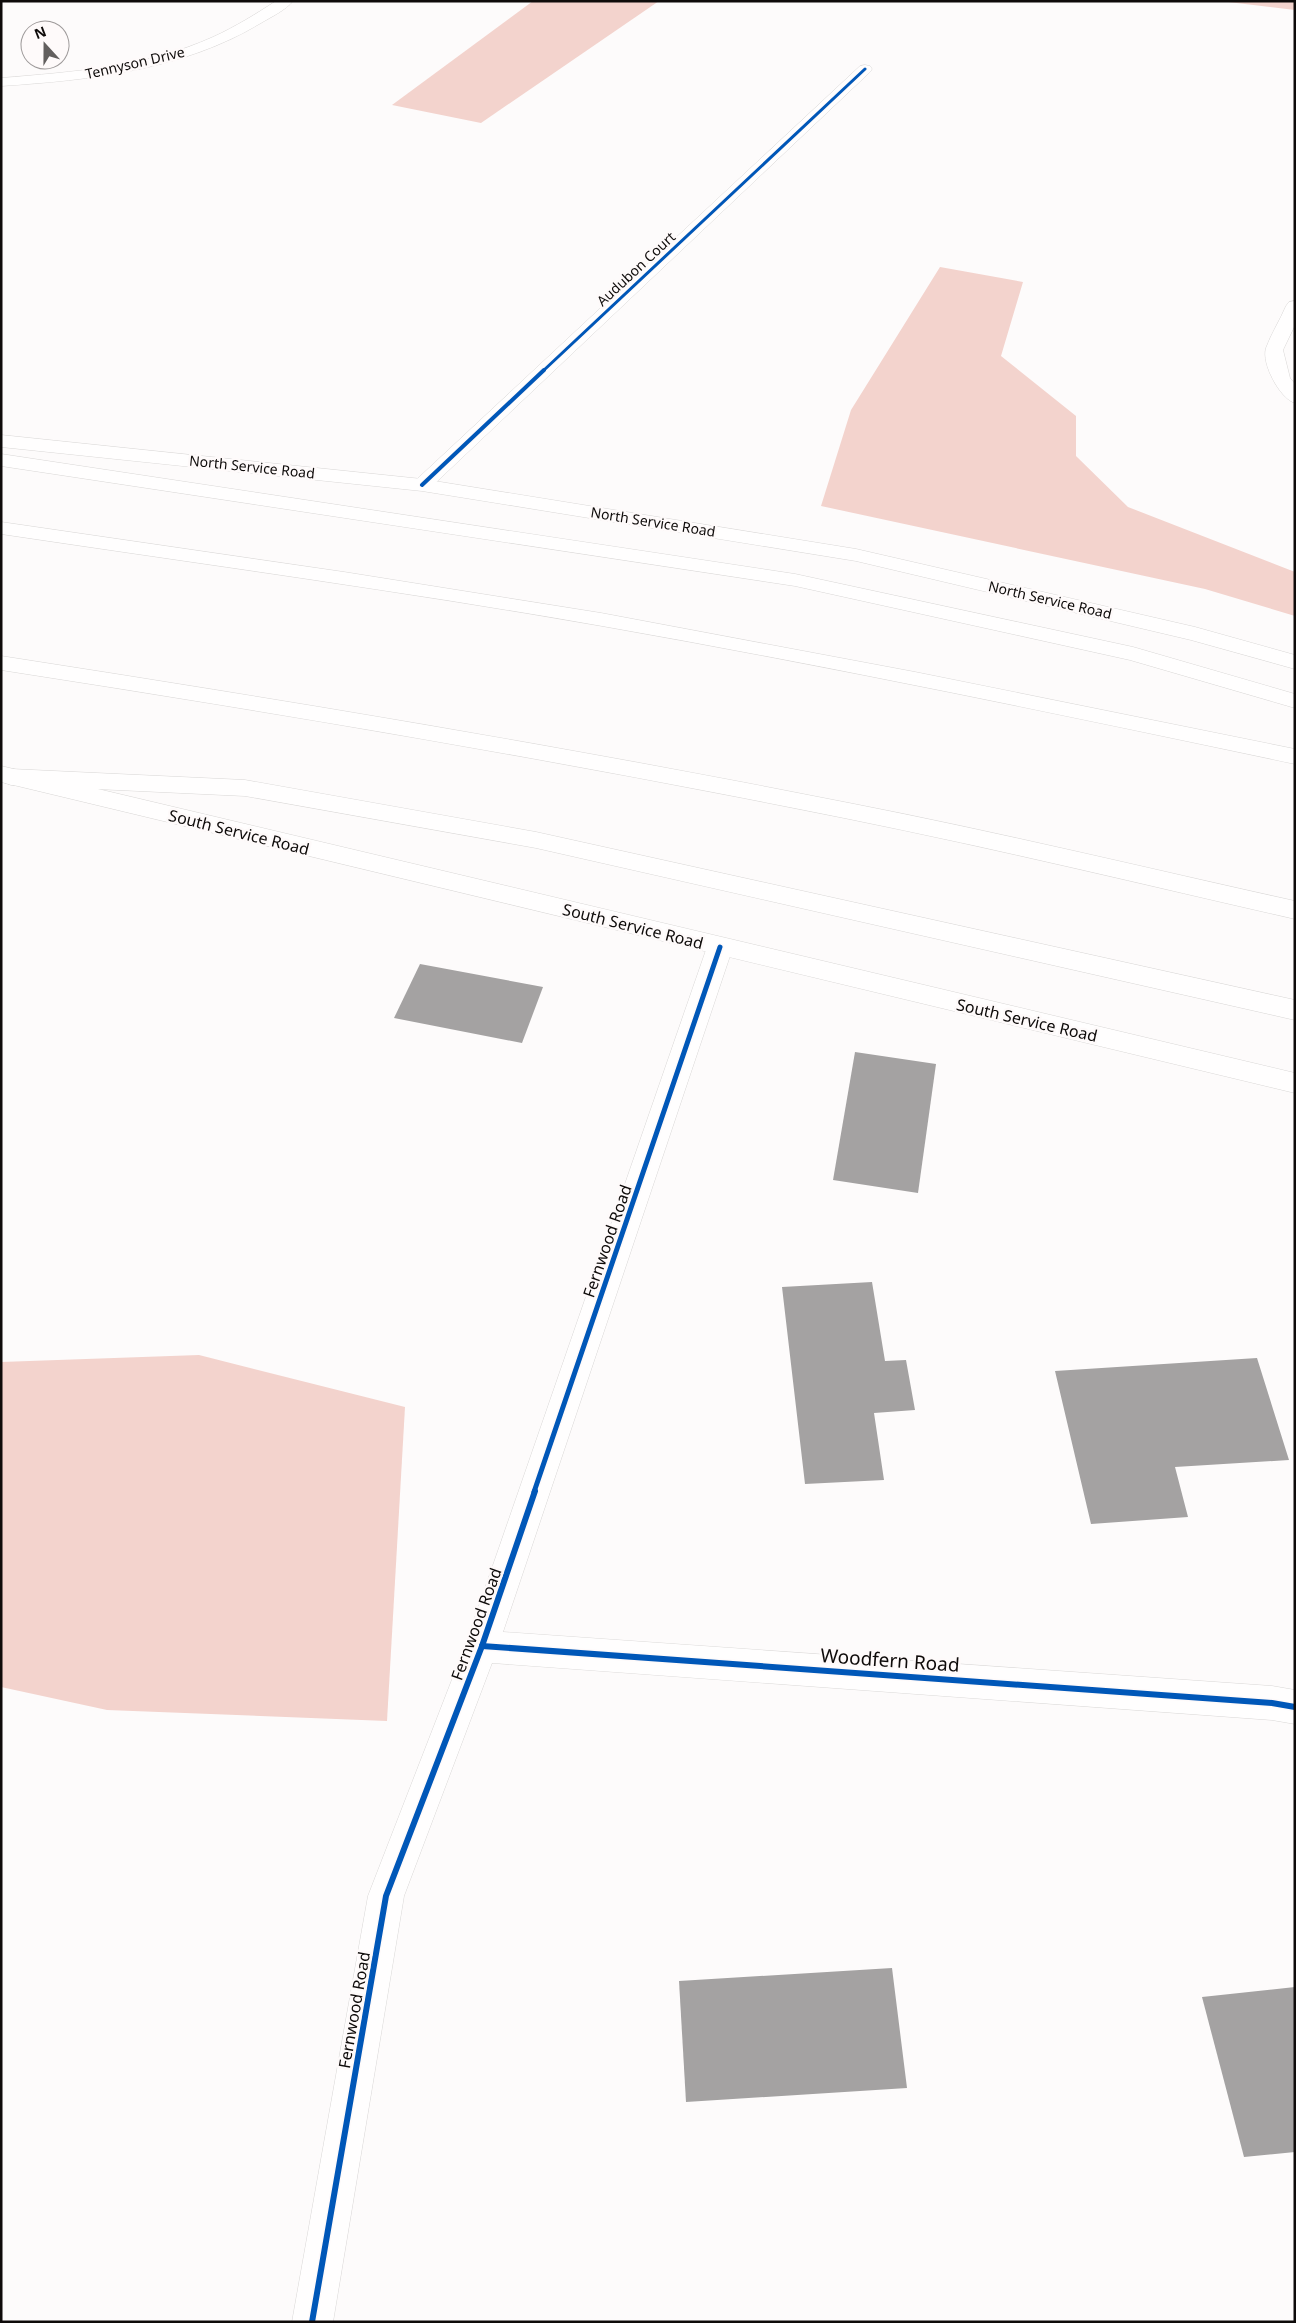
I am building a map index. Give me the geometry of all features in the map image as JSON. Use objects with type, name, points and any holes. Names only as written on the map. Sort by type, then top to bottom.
[{"type":"main road","name":"Tennyson Drive","points":[[1,82],[70,77],[144,64],[216,41],[286,1]]},
{"type":"main road","name":"Audubon Court","points":[[422,485],[865,69]]},
{"type":"main road","points":[[1295,306],[1274,350],[1281,379],[1295,397]]},
{"type":"main road","name":"North Service Road","points":[[1,441],[422,485],[856,555],[1195,634],[1295,662]]},
{"type":"main road","points":[[1,460],[795,580],[1133,654],[1295,701]]},
{"type":"main road","points":[[1,528],[349,579],[684,634],[1021,699],[1295,757]]},
{"type":"main road","points":[[1,662],[280,706],[616,765],[974,836],[1295,910]]},
{"type":"main road","points":[[6,775],[245,788],[536,840],[1295,1010]]},
{"type":"main road","name":"South Service Road","points":[[6,775],[1295,1083]]},
{"type":"main road","name":"Fernwood Road","points":[[312,2322],[386,1896],[482,1646],[720,947]]},
{"type":"main road","name":"Woodfern Road","points":[[482,1646],[1272,1703],[1295,1707]]},
{"type":"shaded area","points":[[533,1],[659,1],[481,123],[392,105]]},
{"type":"shaded area","points":[[1220,1],[1295,1],[1295,10]]},
{"type":"shaded area","points":[[940,267],[1023,282],[1001,356],[1076,416],[1076,456],[1128,507],[1295,572],[1295,616],[1205,589],[821,506],[851,410]]},
{"type":"shaded area","points":[[199,1355],[405,1407],[387,1721],[107,1710],[1,1687],[1,1362]]},
{"type":"building","points":[[420,964],[543,987],[522,1043],[394,1018]]},
{"type":"building","points":[[855,1052],[936,1064],[918,1193],[833,1180]]},
{"type":"building","points":[[872,1282],[885,1361],[906,1360],[915,1410],[874,1413],[884,1480],[805,1484],[782,1287]]},
{"type":"building","points":[[1257,1358],[1289,1460],[1175,1467],[1188,1517],[1091,1524],[1055,1371]]},
{"type":"building","points":[[892,1968],[907,2088],[686,2102],[679,1981]]},
{"type":"building","points":[[1295,1987],[1295,2152],[1244,2157],[1202,1997]]},
{"type":"cycle path","points":[[422,485],[865,69]]},
{"type":"cycle path","points":[[312,2322],[386,1896],[482,1646],[720,947]]},
{"type":"cycle path","points":[[482,1646],[1272,1703],[1295,1707]]}]
